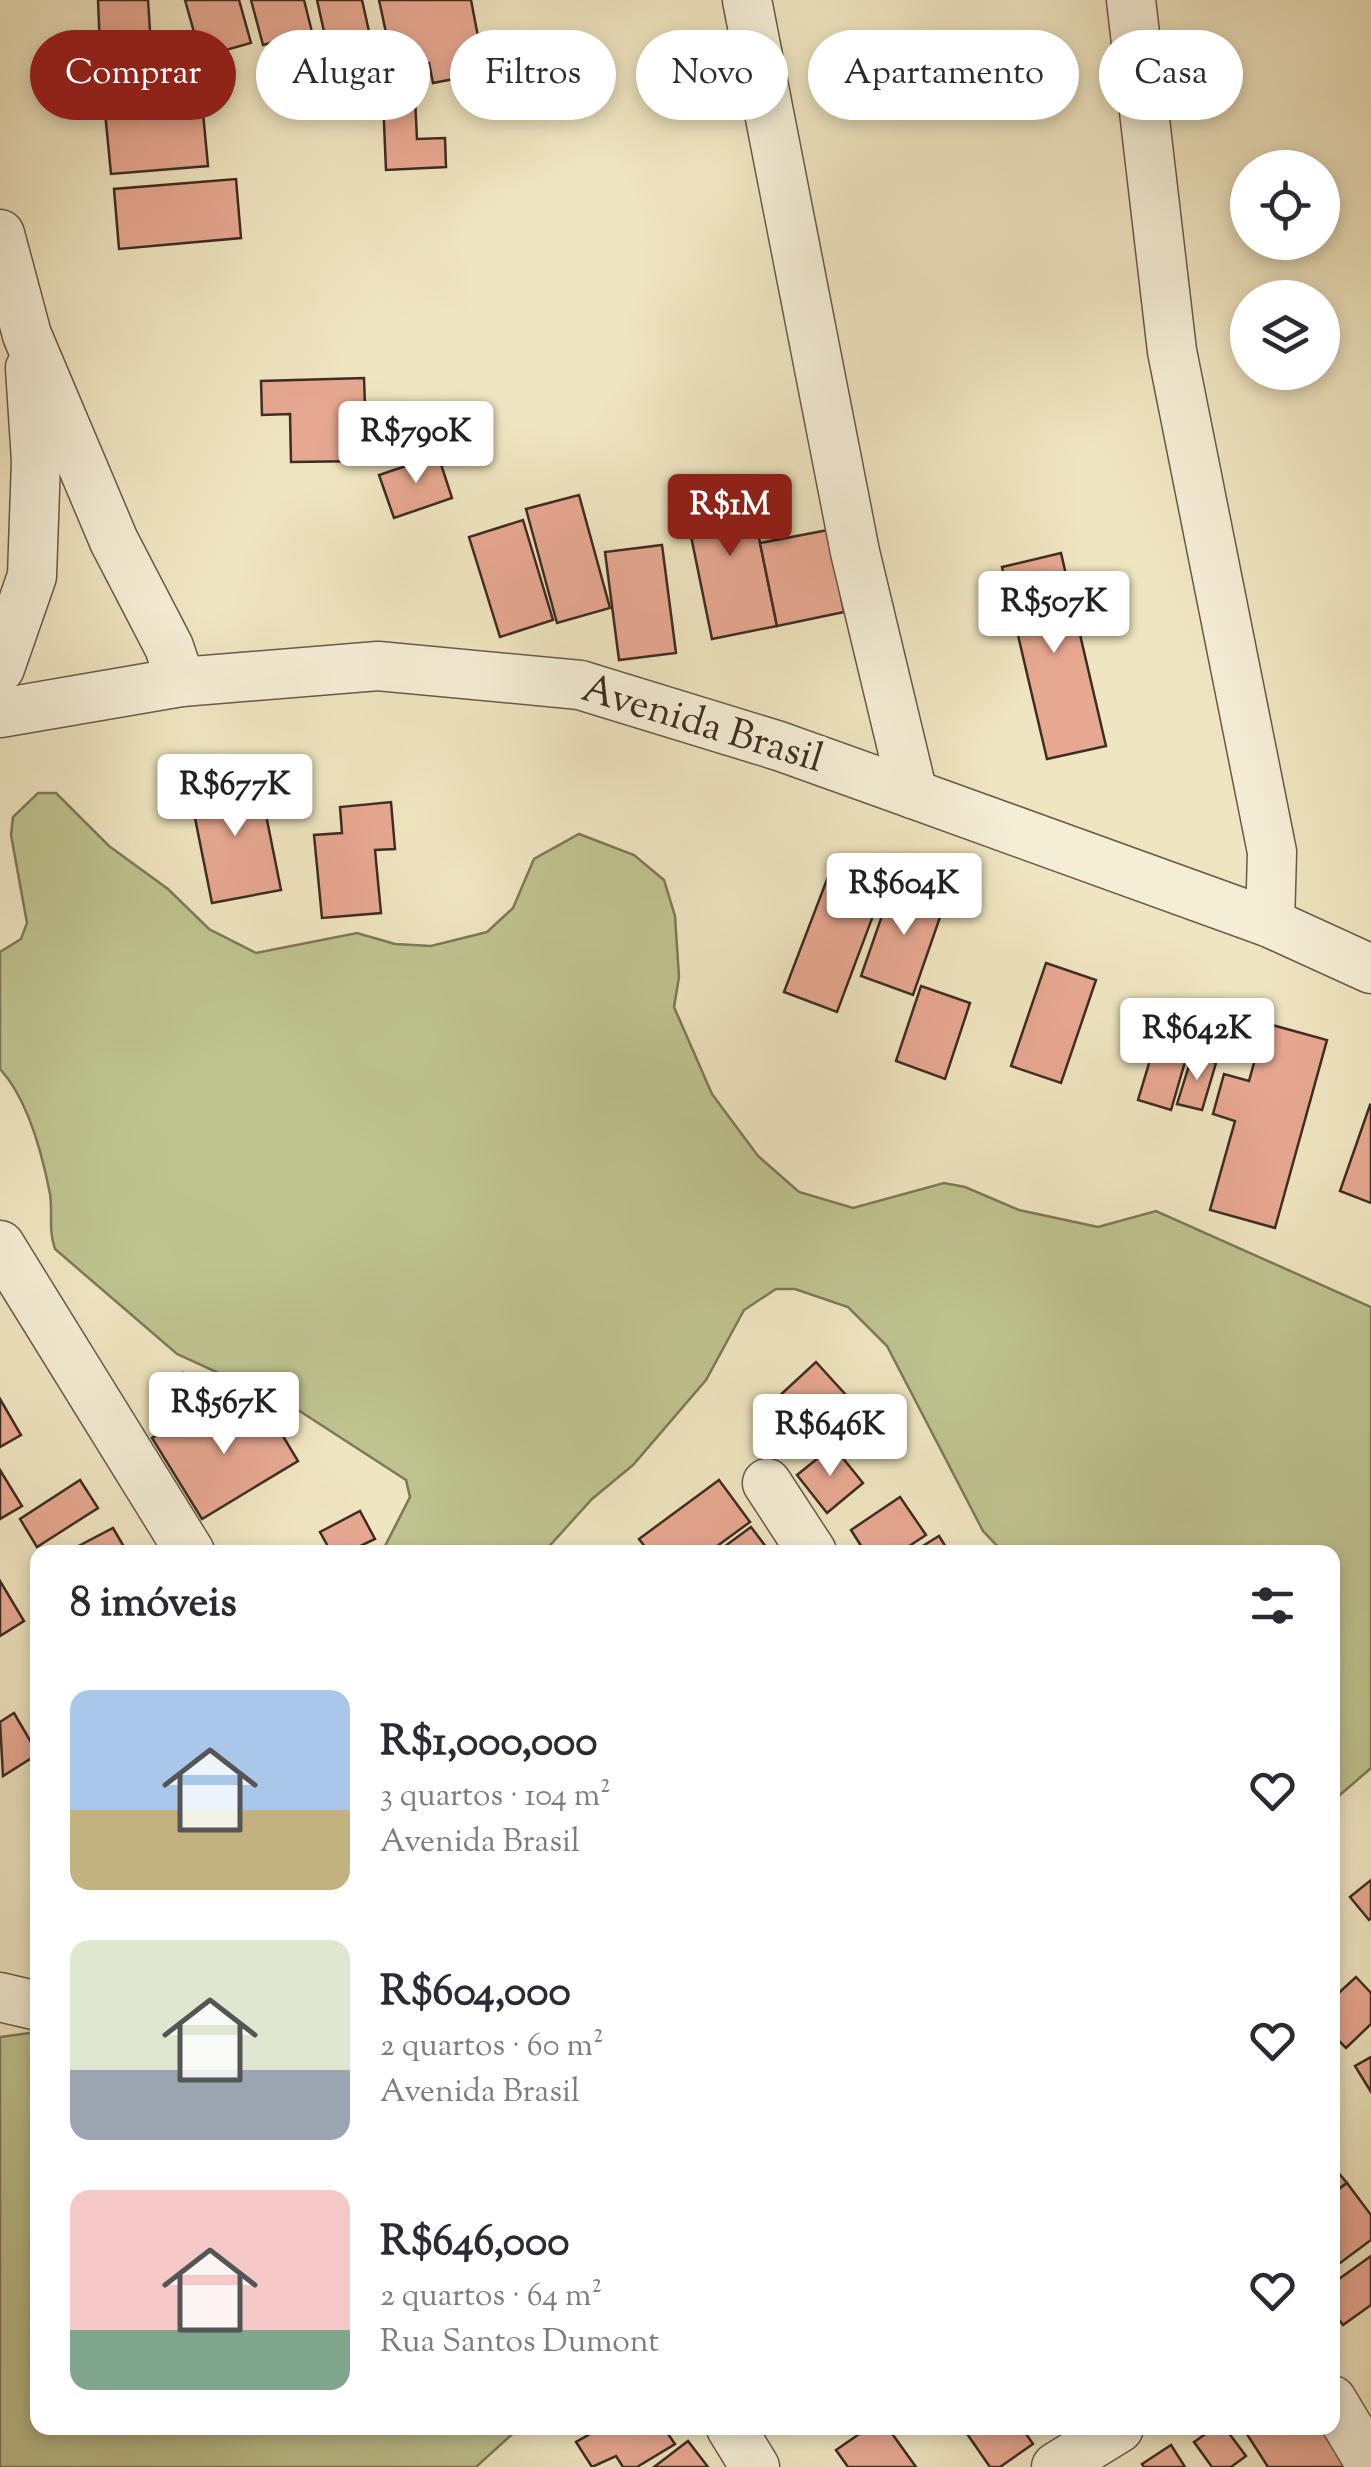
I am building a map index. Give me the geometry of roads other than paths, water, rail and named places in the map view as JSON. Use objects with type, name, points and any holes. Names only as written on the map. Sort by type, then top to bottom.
[{"type":"street","points":[[747,0],[855,552],[913,794]]},
{"type":"street","points":[[1130,0],[1172,351],[1272,852],[1270,923]]},
{"type":"street","points":[[0,234],[27,335],[114,540],[169,647],[181,682]]},
{"type":"street","points":[[0,668],[32,576],[36,460],[27,335]]},
{"type":"street","name":"Avenida Brasil","points":[[0,713],[181,682],[378,666],[580,685],[779,746],[913,794],[1270,923],[1371,969]]},
{"type":"street","points":[[0,1245],[186,1545]]},
{"type":"street","points":[[768,1483],[808,1545]]},
{"type":"street","points":[[0,1997],[30,2004]]},
{"type":"street","points":[[1340,2413],[1371,2465]]},
{"type":"street","points":[[735,2435],[755,2467]]},
{"type":"street","points":[[1056,2467],[1108,2435]]}]
